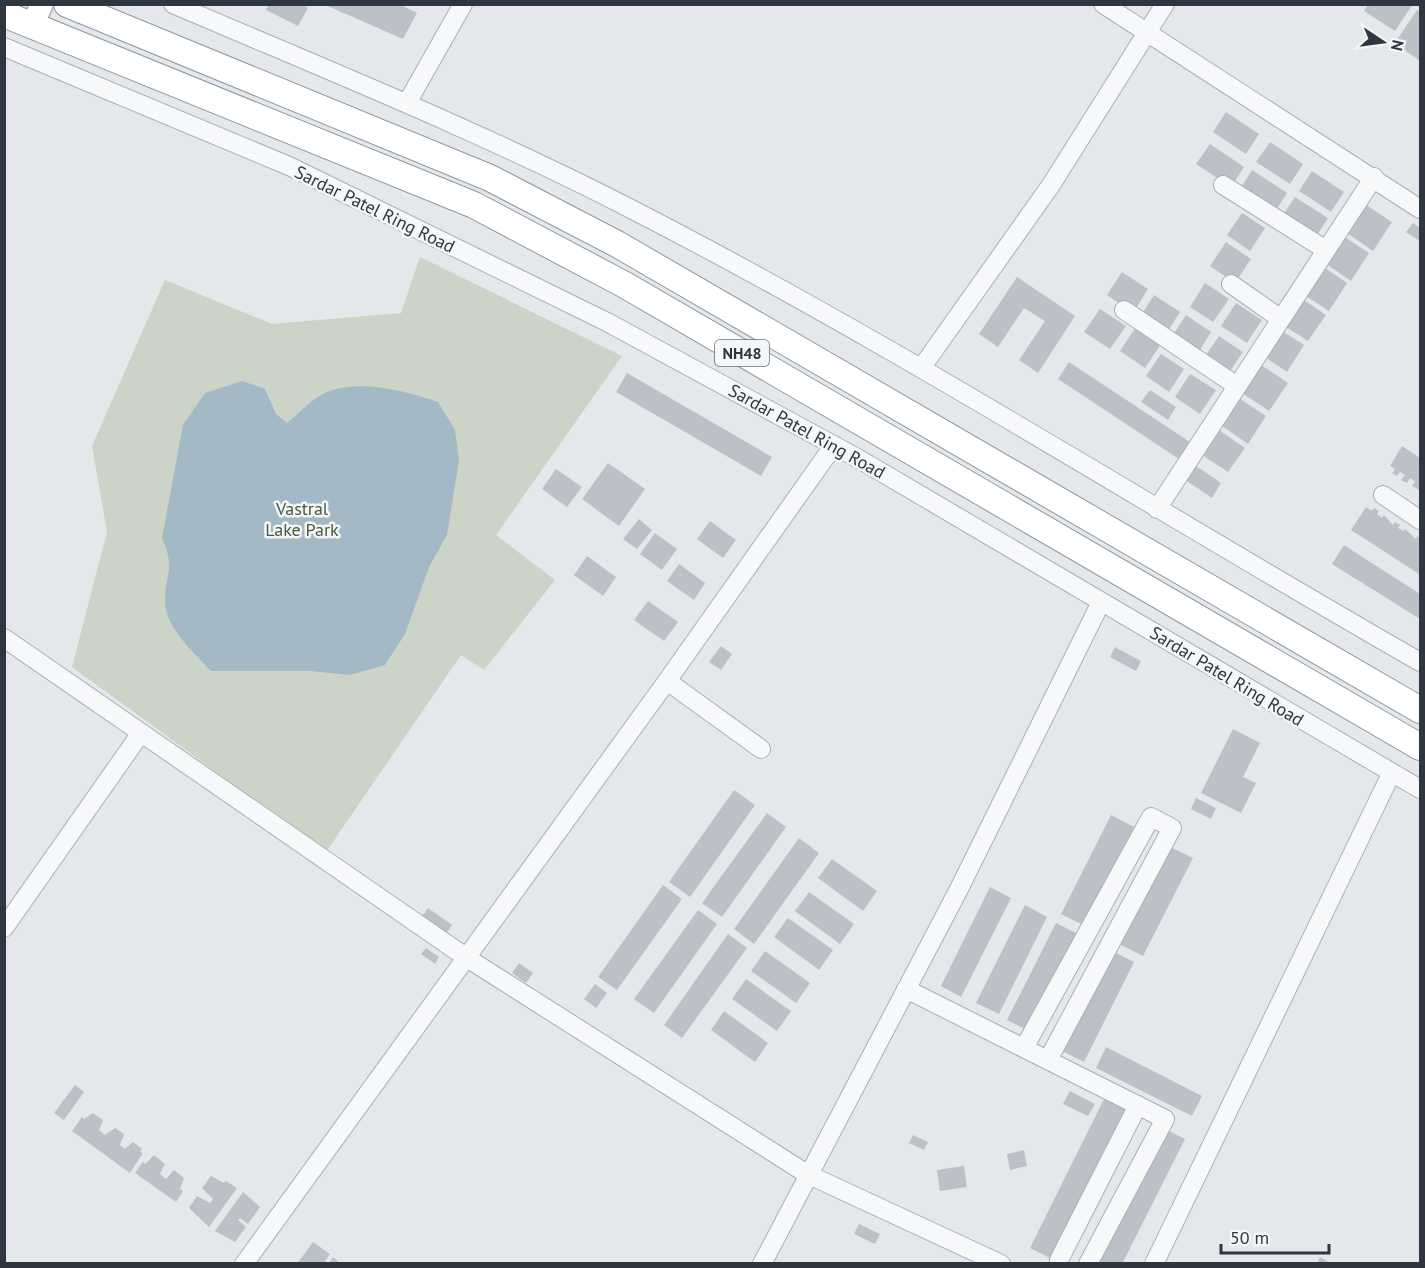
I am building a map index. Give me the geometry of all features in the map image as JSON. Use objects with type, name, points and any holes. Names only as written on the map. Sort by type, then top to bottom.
[{"type":"highway","name":"NH48","points":[[68,4],[511,189],[699,291],[1420,710]]},
{"type":"highway","name":"Sardar Patel Ring Road","points":[[4,14],[37,15],[474,206],[625,285],[1420,747]]},
{"type":"street","points":[[173,4],[407,104],[632,209],[922,367],[1157,509],[1420,662]]},
{"type":"street","points":[[407,104],[463,4]]},
{"type":"street","points":[[1103,4],[1374,177],[1420,209]]},
{"type":"street","points":[[922,367],[1051,185],[1165,4]]},
{"type":"street","points":[[8,52],[37,15]]},
{"type":"street","name":"Sardar Patel Ring Road","points":[[8,52],[289,166],[607,322],[834,445],[1420,789]]},
{"type":"street","points":[[1157,509],[1374,177]]},
{"type":"street","points":[[1223,185],[1326,250]]},
{"type":"street","points":[[1231,284],[1281,319]]},
{"type":"street","points":[[1124,310],[1237,386]]},
{"type":"street","points":[[244,1263],[667,681],[834,445]]},
{"type":"street","points":[[1383,495],[1420,520]]},
{"type":"street","points":[[762,1263],[958,889],[1101,602]]},
{"type":"street","points":[[4,638],[467,958],[807,1174],[999,1263]]},
{"type":"street","points":[[667,681],[761,749]]},
{"type":"street","points":[[4,928],[141,733]]},
{"type":"street","points":[[1154,1263],[1391,774]]},
{"type":"street","points":[[1024,1048],[1151,817],[1172,828],[1047,1060]]},
{"type":"street","points":[[906,989],[1166,1119],[1089,1263]]},
{"type":"street","points":[[1059,1260],[1138,1105]]},
{"type":"green space","name":"Vastral Lake Park","points":[[420,257],[622,356],[496,535],[555,580],[484,670],[461,655],[326,852],[72,667],[107,532],[92,446],[165,280],[272,324],[401,313]]},
{"type":"water","points":[[242,381],[265,389],[276,414],[287,423],[322,394],[341,388],[369,387],[411,394],[438,402],[455,430],[459,460],[447,535],[429,567],[405,634],[385,665],[350,675],[310,671],[211,671],[182,640],[170,622],[165,602],[169,564],[162,538],[183,425],[205,393]]},
{"type":"building","points":[[269,4],[302,4],[308,8],[298,26],[266,10]]},
{"type":"building","points":[[323,4],[399,4],[417,13],[403,39]]},
{"type":"building","points":[[1368,4],[1413,4],[1395,31],[1364,11]]},
{"type":"building","points":[[1417,10],[1420,12],[1420,61],[1395,43]]},
{"type":"building","points":[[1226,112],[1259,134],[1246,154],[1213,132]]},
{"type":"building","points":[[1270,142],[1303,164],[1290,184],[1256,162]]},
{"type":"building","points":[[1210,144],[1244,167],[1231,187],[1196,164]]},
{"type":"building","points":[[1252,170],[1287,193],[1273,215],[1238,192]]},
{"type":"building","points":[[1312,171],[1344,192],[1331,212],[1299,191]]},
{"type":"building","points":[[1295,197],[1328,218],[1314,240],[1281,218]]},
{"type":"building","points":[[1363,203],[1392,222],[1373,251],[1344,231]]},
{"type":"building","points":[[1242,213],[1265,228],[1250,251],[1227,235]]},
{"type":"building","points":[[1413,223],[1420,228],[1420,241],[1406,232]]},
{"type":"building","points":[[1343,236],[1369,253],[1351,281],[1325,263]]},
{"type":"building","points":[[1226,242],[1251,259],[1235,283],[1210,266]]},
{"type":"building","points":[[1322,266],[1347,283],[1329,311],[1303,294]]},
{"type":"building","points":[[1122,272],[1148,289],[1133,313],[1107,295]]},
{"type":"building","points":[[1017,277],[1075,316],[1038,373],[1019,360],[1045,321],[1024,308],[998,347],[979,334]]},
{"type":"building","points":[[1205,283],[1229,299],[1213,322],[1190,307]]},
{"type":"building","points":[[1154,295],[1180,312],[1166,334],[1140,317]]},
{"type":"building","points":[[1301,298],[1326,315],[1308,341],[1283,325]]},
{"type":"building","points":[[1236,303],[1262,320],[1247,343],[1221,326]]},
{"type":"building","points":[[1100,309],[1126,326],[1110,349],[1084,332]]},
{"type":"building","points":[[1186,315],[1211,332],[1197,355],[1171,338]]},
{"type":"building","points":[[1136,327],[1161,344],[1145,368],[1120,351]]},
{"type":"building","points":[[1279,329],[1304,345],[1287,372],[1262,355]]},
{"type":"building","points":[[1219,336],[1243,352],[1228,374],[1204,358]]},
{"type":"building","points":[[1161,354],[1184,369],[1169,392],[1146,376]]},
{"type":"building","points":[[1069,362],[1190,442],[1179,459],[1058,379]]},
{"type":"building","points":[[1258,363],[1288,383],[1269,411],[1239,391]]},
{"type":"building","points":[[627,373],[772,457],[761,476],[616,392]]},
{"type":"building","points":[[1190,374],[1216,390],[1200,414],[1175,397]]},
{"type":"building","points":[[1150,390],[1176,407],[1168,420],[1141,402]]},
{"type":"building","points":[[1236,396],[1266,416],[1248,444],[1218,423]]},
{"type":"building","points":[[1216,428],[1245,448],[1228,472],[1199,453]]},
{"type":"building","points":[[1402,446],[1420,458],[1419,490],[1412,486],[1415,481],[1410,478],[1407,483],[1401,480],[1405,475],[1400,472],[1397,476],[1392,473],[1395,469],[1390,466]]},
{"type":"building","points":[[608,463],[645,489],[619,526],[582,499]]},
{"type":"building","points":[[1193,464],[1221,483],[1212,498],[1184,479]]},
{"type":"building","points":[[556,469],[582,487],[567,507],[542,489]]},
{"type":"building","points":[[1366,507],[1372,511],[1374,508],[1379,511],[1377,514],[1382,518],[1384,515],[1393,525],[1395,522],[1400,525],[1398,528],[1404,531],[1405,529],[1416,539],[1417,536],[1420,539],[1419,574],[1351,530]]},
{"type":"building","points":[[639,519],[652,530],[637,549],[623,539]]},
{"type":"building","points":[[710,521],[736,540],[723,558],[697,539]]},
{"type":"building","points":[[655,533],[677,549],[662,570],[640,554]]},
{"type":"building","points":[[1344,545],[1420,594],[1420,619],[1332,564]]},
{"type":"building","points":[[587,556],[616,577],[603,596],[574,575]]},
{"type":"building","points":[[679,564],[705,583],[694,600],[667,581]]},
{"type":"building","points":[[648,601],[678,622],[664,641],[634,620]]},
{"type":"building","points":[[721,646],[732,654],[721,670],[709,662]]},
{"type":"building","points":[[1115,647],[1141,661],[1136,671],[1110,657]]},
{"type":"building","points":[[1233,729],[1260,743],[1243,777],[1256,783],[1241,813],[1201,793]]},
{"type":"building","points":[[734,790],[755,805],[690,897],[669,882]]},
{"type":"building","points":[[1196,798],[1216,808],[1211,819],[1191,809]]},
{"type":"building","points":[[767,813],[786,827],[722,917],[702,903]]},
{"type":"building","points":[[1111,815],[1134,827],[1085,926],[1061,914]]},
{"type":"building","points":[[799,838],[819,853],[754,944],[734,929]]},
{"type":"building","points":[[1168,846],[1193,858],[1143,956],[1119,944]]},
{"type":"building","points":[[832,859],[877,891],[863,911],[818,878]]},
{"type":"building","points":[[663,885],[682,899],[617,990],[598,977]]},
{"type":"building","points":[[990,887],[1011,898],[961,997],[941,986]]},
{"type":"building","points":[[809,892],[854,924],[840,944],[795,911]]},
{"type":"building","points":[[1025,905],[1047,917],[999,1014],[976,1003]]},
{"type":"building","points":[[428,908],[452,925],[446,934],[422,916]]},
{"type":"building","points":[[698,910],[717,924],[654,1013],[634,999]]},
{"type":"building","points":[[788,918],[833,950],[819,970],[774,937]]},
{"type":"building","points":[[1056,923],[1078,934],[1029,1031],[1007,1020]]},
{"type":"building","points":[[728,934],[747,948],[682,1038],[664,1025]]},
{"type":"building","points":[[426,948],[439,957],[435,964],[421,954]]},
{"type":"building","points":[[1110,950],[1134,962],[1084,1062],[1060,1050]]},
{"type":"building","points":[[765,951],[810,983],[796,1003],[751,971]]},
{"type":"building","points":[[519,963],[533,973],[526,983],[512,973]]},
{"type":"building","points":[[746,979],[791,1011],[777,1031],[732,999]]},
{"type":"building","points":[[595,984],[607,993],[596,1008],[584,999]]},
{"type":"building","points":[[724,1011],[768,1043],[755,1062],[711,1030]]},
{"type":"building","points":[[1106,1047],[1202,1096],[1192,1116],[1096,1068]]},
{"type":"building","points":[[75,1085],[84,1092],[64,1120],[54,1113]]},
{"type":"building","points":[[1070,1091],[1095,1104],[1088,1116],[1063,1104]]},
{"type":"building","points":[[1104,1099],[1127,1110],[1052,1259],[1030,1248]]},
{"type":"building","points":[[93,1113],[103,1120],[99,1130],[105,1135],[115,1128],[124,1134],[120,1145],[125,1149],[133,1142],[142,1149],[140,1152],[143,1153],[130,1173],[72,1131],[82,1117],[84,1119]]},
{"type":"building","points":[[1163,1128],[1185,1139],[1122,1264],[1096,1264]]},
{"type":"building","points":[[913,1135],[928,1142],[924,1150],[909,1143]]},
{"type":"building","points":[[1024,1150],[1027,1166],[1010,1170],[1007,1154]]},
{"type":"building","points":[[154,1155],[165,1164],[160,1174],[166,1179],[174,1170],[184,1178],[180,1189],[183,1191],[176,1202],[135,1173],[143,1162],[145,1164]]},
{"type":"building","points":[[964,1166],[967,1187],[940,1191],[937,1170]]},
{"type":"building","points":[[211,1176],[237,1188],[209,1227],[189,1208],[197,1196],[210,1203],[213,1199],[202,1188]]},
{"type":"building","points":[[243,1192],[260,1207],[248,1224],[240,1218],[238,1220],[246,1227],[235,1242],[215,1231]]},
{"type":"building","points":[[859,1224],[880,1234],[875,1244],[854,1234]]},
{"type":"building","points":[[313,1242],[330,1254],[325,1261],[329,1264],[297,1264]]},
{"type":"building","points":[[333,1257],[341,1264],[329,1264]]},
{"type":"building","points":[[1320,1257],[1332,1264],[1317,1264]]}]
